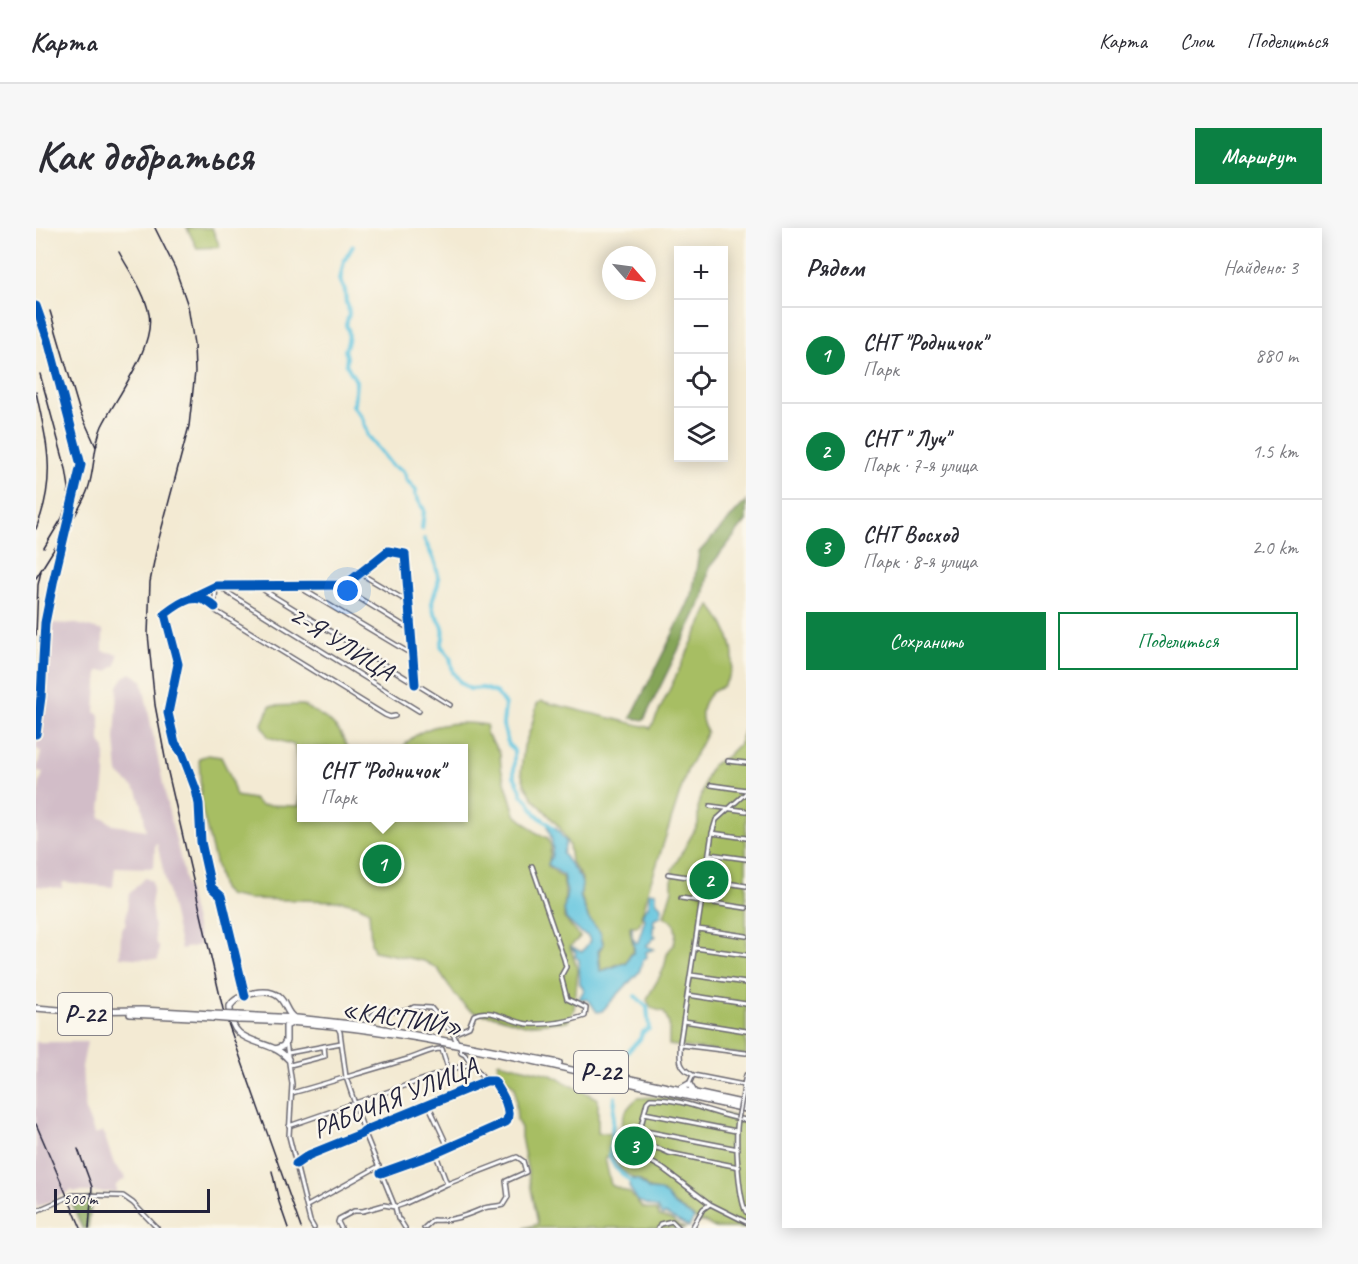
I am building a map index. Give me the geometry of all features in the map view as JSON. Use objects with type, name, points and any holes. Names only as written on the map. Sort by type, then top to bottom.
[{"type":"highway","points":[[285,1033],[286,1026],[297,1020],[290,1015],[280,998],[270,992],[234,999],[230,1006],[237,1031],[244,1038],[274,1049],[289,1059]]},
{"type":"highway","points":[[271,1018],[282,1014],[286,1008]]},
{"type":"highway","name":"Р-22","points":[[36,1010],[212,1016]]},
{"type":"highway","name":"Р-22","points":[[36,1010],[135,1010],[297,1020]]},
{"type":"highway","points":[[271,1018],[283,1025],[286,1041],[283,1046],[274,1049]]},
{"type":"highway","name":"«КАСПИЙ»","points":[[297,1020],[369,1026],[459,1043],[680,1089],[746,1106]]},
{"type":"highway","name":"«КАСПИЙ»","points":[[297,1020],[459,1043],[685,1095],[746,1106]]},
{"type":"highway","points":[[680,1089],[688,1084],[696,1093]]},
{"type":"street","points":[[36,306],[48,340],[81,465],[52,583],[45,623],[41,697],[36,734]]},
{"type":"street","points":[[245,996],[222,896],[211,887],[201,842],[200,804],[182,753],[176,743],[168,713],[178,664],[165,614],[216,586],[345,585],[388,551],[405,554],[415,684]]},
{"type":"street","points":[[361,574],[410,603]]},
{"type":"street","points":[[214,609],[216,586]]},
{"type":"street","name":"2-Я УЛИЦА","points":[[216,586],[419,711]]},
{"type":"street","points":[[256,586],[450,705]]},
{"type":"street","points":[[299,586],[413,656]]},
{"type":"street","points":[[341,586],[411,630]]},
{"type":"street","points":[[193,597],[205,599],[214,609],[385,715],[395,716]]},
{"type":"street","points":[[728,761],[746,763]]},
{"type":"street","points":[[711,785],[746,791]]},
{"type":"street","points":[[744,1085],[693,1075],[684,1070],[681,1064],[681,1045],[712,832],[716,820],[746,791]]},
{"type":"street","points":[[710,806],[746,811]]},
{"type":"street","points":[[712,832],[746,838]]},
{"type":"street","points":[[710,854],[746,860]]},
{"type":"street","points":[[453,1034],[469,1027],[474,1016],[481,1012],[526,1024],[546,1024],[585,1016],[586,1008],[567,999],[561,976],[566,967],[564,959],[532,866]]},
{"type":"street","points":[[668,874],[746,886]]},
{"type":"street","points":[[681,898],[746,908]]},
{"type":"street","points":[[698,929],[746,936]]},
{"type":"street","points":[[695,948],[746,956]]},
{"type":"street","points":[[691,975],[746,983]]},
{"type":"street","points":[[688,995],[746,1004]]},
{"type":"street","points":[[369,1026],[371,1017],[377,1010],[409,1011],[414,1007],[431,1008],[453,1034],[466,1059],[474,1064],[486,1081]]},
{"type":"street","points":[[684,1022],[746,1031]]},
{"type":"street","points":[[341,1028],[346,1077],[398,1219],[405,1228]]},
{"type":"street","points":[[286,1041],[292,1093],[289,1136],[314,1228]]},
{"type":"street","points":[[289,1059],[324,1046],[341,1043]]},
{"type":"street","points":[[681,1045],[746,1053]]},
{"type":"street","points":[[289,1059],[325,1056],[324,1046]]},
{"type":"street","points":[[292,1093],[421,1056],[432,1049],[442,1049],[449,1071]]},
{"type":"street","points":[[289,1126],[474,1064]]},
{"type":"street","points":[[688,1084],[693,1075]]},
{"type":"street","points":[[746,1075],[736,1131],[746,1212]]},
{"type":"street","name":"РАБОЧАЯ УЛИЦА","points":[[296,1164],[309,1155],[364,1131],[486,1081],[494,1081],[504,1097],[509,1114],[508,1120],[448,1147]]},
{"type":"street","points":[[685,1095],[691,1103]]},
{"type":"street","points":[[746,1120],[691,1103],[650,1099],[646,1102],[640,1130],[628,1149],[662,1168],[710,1204],[746,1222]]},
{"type":"street","points":[[381,1173],[448,1147],[429,1106]]},
{"type":"street","points":[[644,1113],[736,1131]]},
{"type":"street","points":[[640,1130],[738,1149]]},
{"type":"street","points":[[637,1136],[638,1144],[669,1153],[739,1167]]},
{"type":"street","points":[[434,1154],[447,1184]]},
{"type":"street","points":[[341,1228],[339,1219],[354,1211],[384,1205],[395,1207],[517,1157],[523,1161],[526,1172],[506,1181],[508,1197],[503,1205],[442,1221],[433,1220],[424,1228]]},
{"type":"street","points":[[307,1206],[379,1166]]},
{"type":"street","points":[[36,1211],[73,1195],[123,1196],[157,1228]]},
{"type":"street","points":[[693,1228],[703,1209],[710,1204]]},
{"type":"street","points":[[658,1228],[660,1224],[672,1221],[679,1228]]},
{"type":"shaded area","points":[[49,623],[77,624],[103,631],[103,651],[118,654],[116,665],[108,671],[98,671],[95,712],[100,715],[100,742],[105,749],[105,776],[100,818],[104,818],[113,825],[146,830],[137,791],[118,773],[115,739],[118,686],[124,677],[131,673],[142,680],[170,818],[200,945],[181,949],[157,843],[155,844],[154,868],[115,867],[113,887],[63,882],[62,888],[36,886],[36,815],[43,773],[37,770],[41,752],[36,748],[44,710]]},
{"type":"shaded area","points":[[145,878],[152,881],[151,905],[156,944],[159,946],[158,960],[120,957],[121,929],[125,926],[129,894]]},
{"type":"shaded area","points":[[36,1042],[87,1042],[82,1067],[85,1110],[95,1135],[103,1131],[114,1164],[126,1178],[116,1185],[116,1192],[74,1192],[72,1190],[36,1208]]},
{"type":"green space","points":[[187,228],[212,228],[220,247],[197,248]]},
{"type":"green space","points":[[746,501],[746,521],[709,568],[704,597],[644,720],[631,718],[692,595],[699,552]]},
{"type":"green space","points":[[710,605],[728,633],[733,655],[732,666],[723,686],[711,693],[703,707],[702,717],[707,732],[687,771],[649,886],[641,915],[642,919],[638,926],[630,926],[633,952],[626,963],[623,962],[601,971],[599,951],[604,944],[600,932],[589,919],[581,896],[582,878],[571,862],[569,845],[560,828],[533,798],[525,785],[521,772],[524,746],[537,704],[541,701],[651,728]]},
{"type":"green space","points":[[302,705],[330,722],[340,732],[346,744],[297,744],[297,760],[294,745],[268,737],[262,724],[270,706]]},
{"type":"green space","points":[[463,723],[487,725],[486,733],[500,753],[501,768],[515,814],[537,833],[548,838],[551,847],[548,866],[563,878],[564,918],[580,937],[570,947],[578,970],[574,1010],[568,1021],[525,1025],[496,1016],[478,1014],[467,1008],[455,995],[438,969],[424,961],[374,951],[371,942],[369,911],[358,905],[342,901],[247,899],[228,895],[222,889],[202,810],[199,758],[208,755],[221,757],[236,796],[253,799],[261,805],[297,806],[297,822],[468,822],[468,744],[406,744],[419,733],[440,725]]},
{"type":"green space","points":[[746,724],[746,1055],[669,1045],[669,1024],[664,1012],[651,1008],[647,1000],[663,970],[667,954],[674,945],[676,933],[674,923],[664,916],[672,890],[672,870],[698,824],[698,808],[712,765],[726,757],[739,744]]},
{"type":"green space","points":[[498,1062],[549,1074],[598,1099],[598,1133],[621,1134],[625,1114],[638,1098],[671,1098],[746,1119],[746,1228],[715,1228],[705,1222],[698,1222],[674,1204],[663,1192],[649,1189],[641,1181],[621,1170],[613,1155],[605,1158],[611,1185],[630,1193],[642,1207],[657,1211],[659,1216],[686,1228],[524,1228],[538,1224],[521,1128],[517,1121],[515,1087],[497,1071]]},
{"type":"green space","points":[[92,1197],[88,1228],[82,1228],[70,1199],[77,1201]]},
{"type":"water","points":[[548,827],[556,828],[566,842],[563,854],[580,878],[582,884],[580,896],[588,918],[600,932],[603,944],[598,951],[600,972],[626,964],[631,954],[634,953],[632,936],[636,943],[638,942],[645,919],[642,914],[649,905],[649,892],[656,893],[656,901],[662,907],[661,916],[653,921],[655,926],[653,934],[656,936],[646,946],[654,949],[646,952],[647,957],[643,960],[639,972],[602,1011],[597,1012],[588,1000],[579,999],[584,990],[580,984],[579,960],[571,947],[582,952],[590,941],[588,936],[566,919],[564,909],[567,892],[563,875],[548,864],[553,850]]},
{"type":"water","points":[[630,1179],[638,1180],[649,1190],[660,1191],[667,1196],[673,1204],[694,1218],[689,1227],[665,1214],[662,1215],[657,1208],[638,1201],[629,1187]]},
{"type":"waterway","points":[[353,246],[344,261],[340,280],[345,290],[349,314],[346,325],[349,334],[345,350],[346,364],[356,381],[354,404],[352,405],[362,418],[368,436],[392,466],[403,471],[407,481],[416,490],[415,494],[424,510],[422,529]]},
{"type":"waterway","points":[[424,539],[434,560],[438,578],[432,602],[442,625],[441,646],[450,657],[453,672],[461,683],[470,689],[483,688],[497,693],[505,705],[503,725],[508,743],[514,751],[514,776],[521,794],[536,814],[555,832]]},
{"type":"waterway","points":[[623,1056],[640,1039],[643,1032],[649,1029],[647,1007],[635,996]]},
{"type":"waterway","points":[[615,1097],[610,1156],[615,1167],[632,1183]]},
{"type":"railway","points":[[155,228],[175,268],[188,306],[194,344],[195,372],[189,426],[157,546],[150,582],[148,634],[155,705],[167,768],[223,1009],[301,1228]]},
{"type":"railway","points":[[76,514],[88,489],[102,426],[141,356],[149,327],[149,314],[144,298],[119,252]]},
{"type":"railway","points":[[50,311],[79,409],[96,447],[97,445]]},
{"type":"railway","points":[[40,374],[69,488],[62,518],[44,548]]},
{"type":"railway","points":[[36,392],[48,461],[46,493],[36,529]]},
{"type":"railway","points":[[36,578],[76,514],[70,520]]},
{"type":"railway","points":[[36,635],[38,585],[41,571]]},
{"type":"railway","points":[[36,1124],[81,1228]]},
{"type":"railway","points":[[78,1149],[92,1187],[89,1228]]},
{"type":"railway","points":[[272,1171],[288,1228]]},
{"type":"cycle path","points":[[36,306],[48,340],[81,465],[45,623],[41,697],[36,734]]},
{"type":"cycle path","points":[[193,597],[216,586],[345,585],[388,551],[405,554],[415,684]]},
{"type":"cycle path","points":[[215,607],[196,598],[177,605],[165,614],[178,664],[168,713],[175,743],[182,753],[196,790],[201,842],[211,887],[221,896],[245,996]]},
{"type":"cycle path","points":[[296,1164],[309,1155],[364,1131],[486,1081],[494,1081],[507,1107],[506,1122],[434,1154],[381,1173]]},
{"type":"place","name":"СНТ \"Родничок\"","points":[[382,864]]},
{"type":"place","name":"СНТ \" Луч\"","points":[[709,880]]},
{"type":"place","name":"СНТ Восход","points":[[634,1146]]}]
